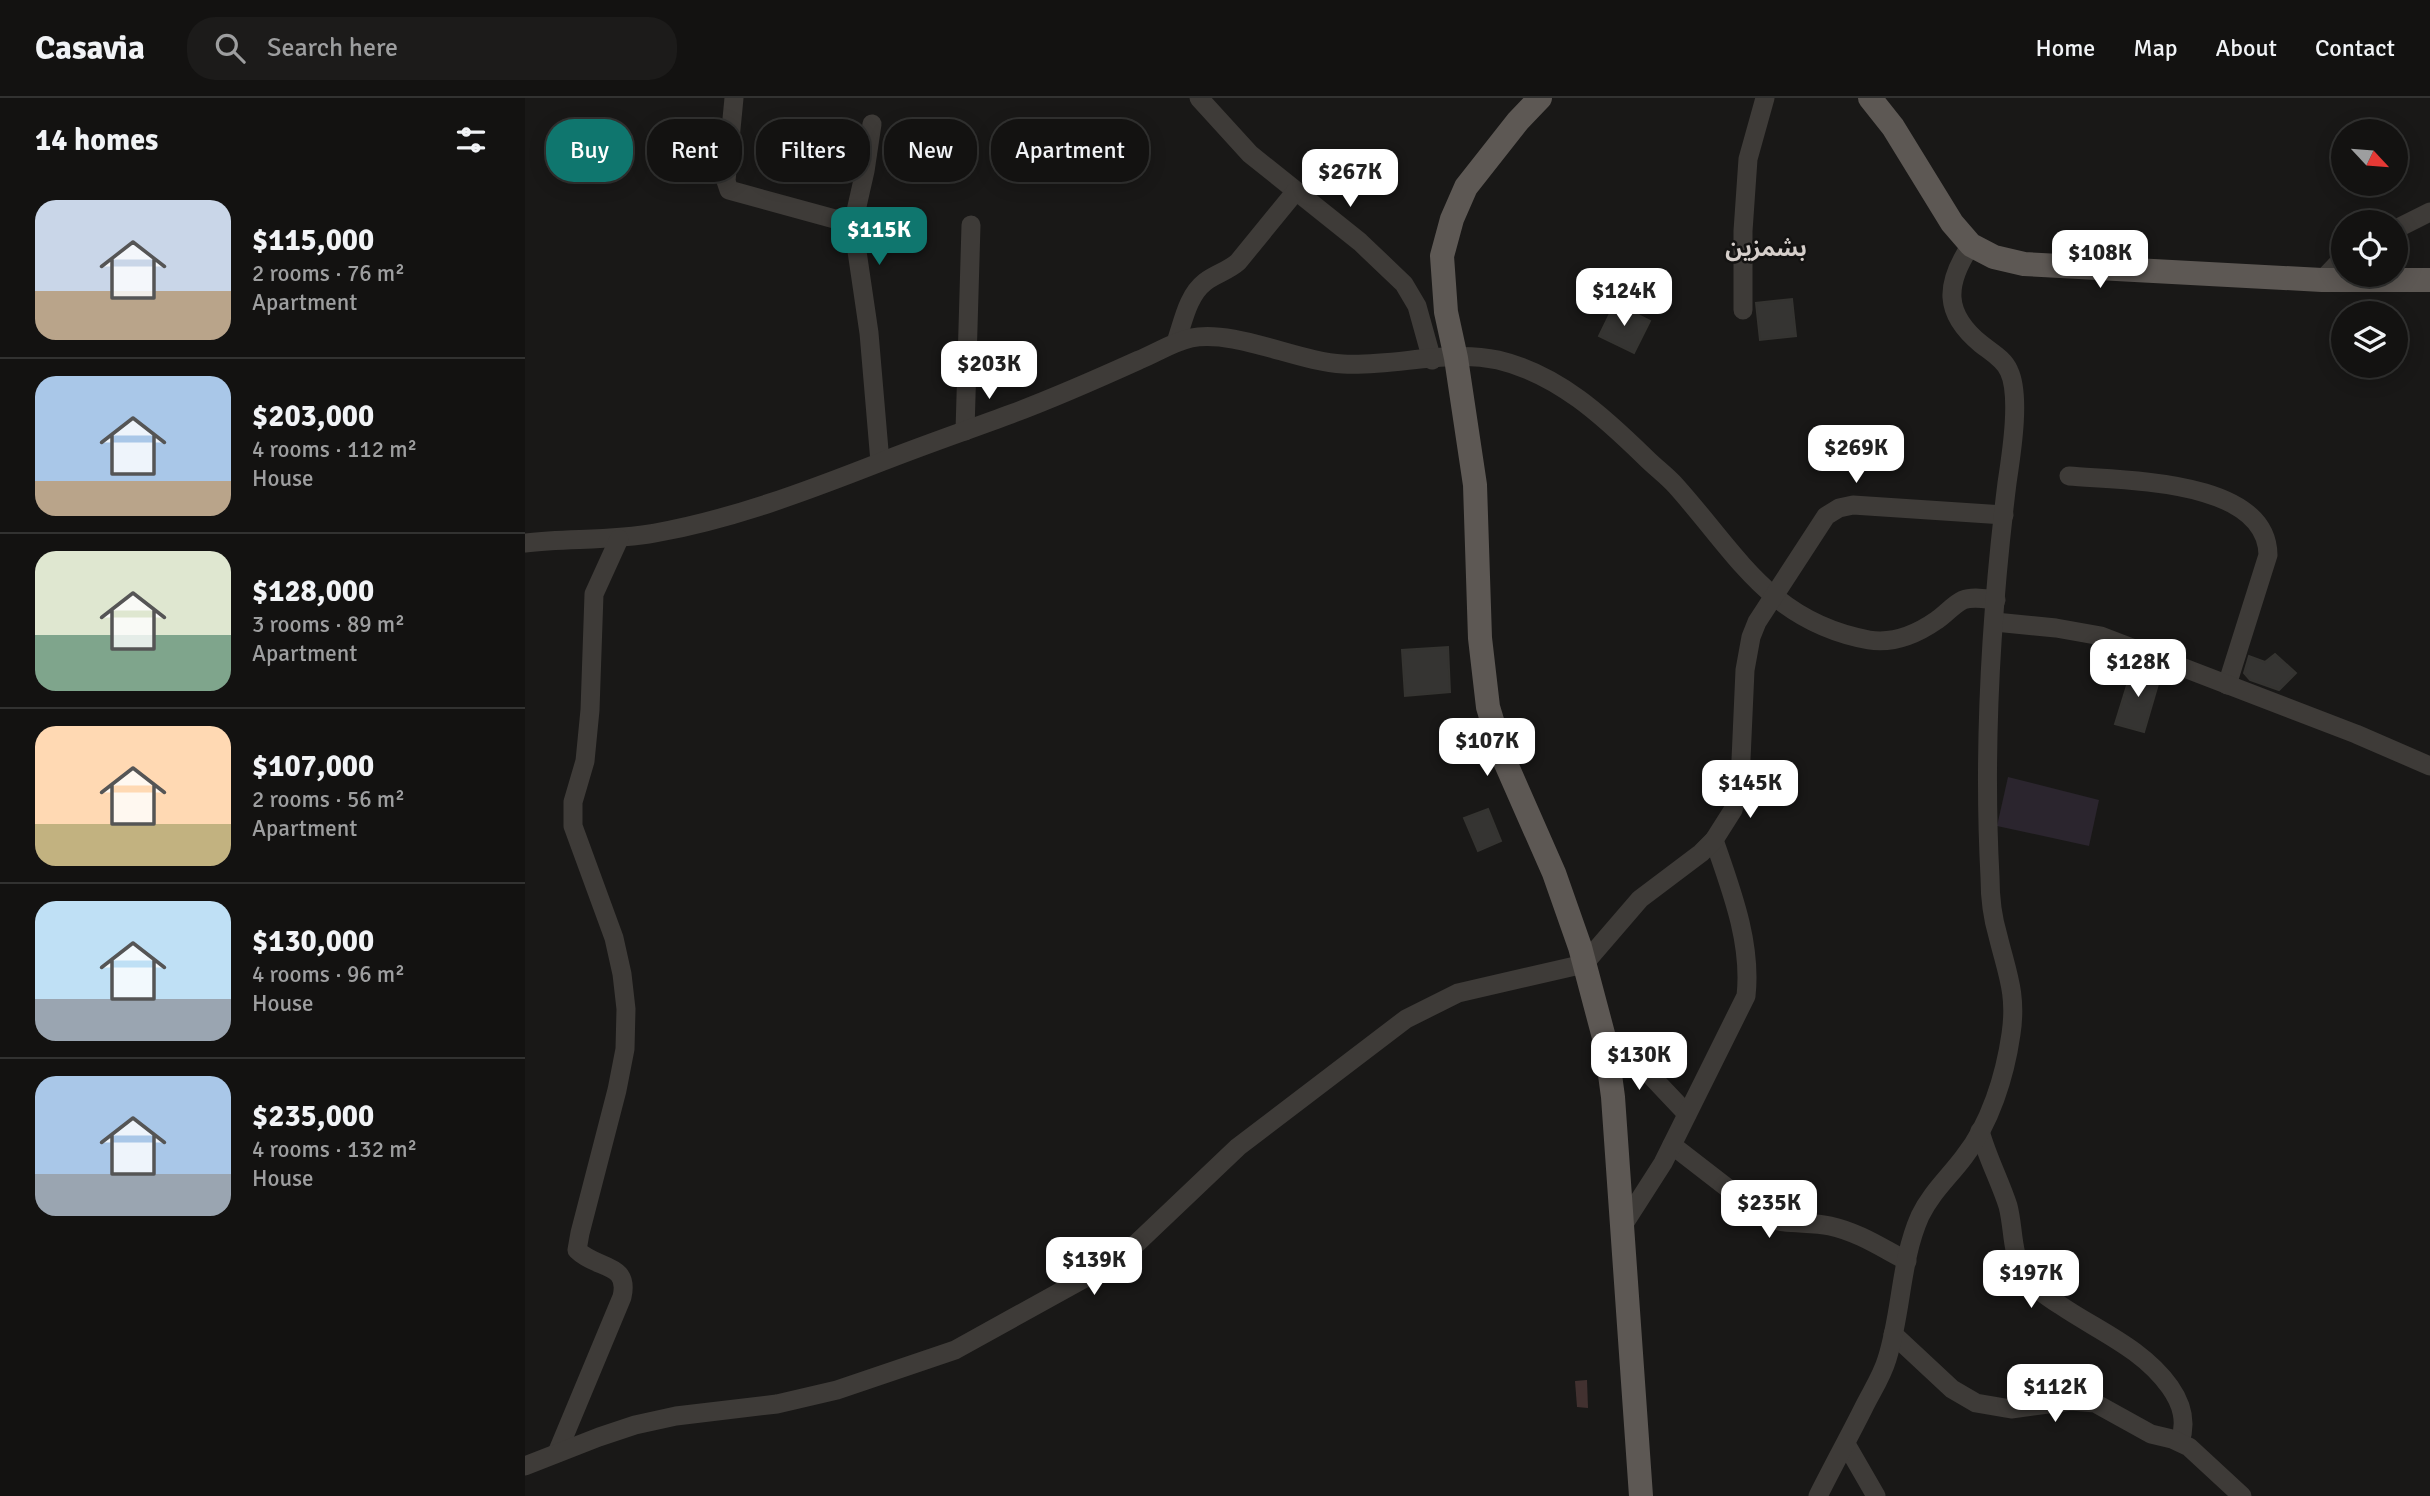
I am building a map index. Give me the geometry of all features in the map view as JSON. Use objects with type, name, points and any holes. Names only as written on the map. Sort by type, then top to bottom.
[{"type":"main road","points":[[1539,98],[1466,187],[1452,219],[1442,256],[1446,312],[1444,359],[1475,485],[1480,638],[1488,707],[1503,757],[1554,873],[1584,964],[1606,1045],[1613,1097],[1641,1496]]},
{"type":"main road","points":[[1870,98],[1898,134],[1952,223],[1971,245],[1994,257],[2024,264],[2322,280],[2430,280]]},
{"type":"street","points":[[734,98],[726,181],[729,190],[853,224]]},
{"type":"street","points":[[1199,98],[1250,154],[1360,242],[1404,284],[1444,359]]},
{"type":"street","points":[[1743,310],[1743,231],[1748,159],[1765,98]]},
{"type":"street","points":[[871,124],[867,160],[853,224],[869,333],[880,463]]},
{"type":"street","points":[[1176,342],[1197,290],[1206,281],[1229,270],[1238,262],[1296,191]]},
{"type":"street","points":[[2408,223],[2430,212]]},
{"type":"street","points":[[964,430],[971,225]]},
{"type":"street","points":[[1818,1496],[1886,1361],[1915,1228],[1937,1188],[1963,1159],[1980,1131],[2002,1075],[2011,1033],[2012,984],[1998,936],[1990,891],[1987,767],[1996,600],[2014,423],[2013,384],[2005,364],[1966,332],[1954,309],[1954,279],[1971,245]]},
{"type":"street","points":[[2322,280],[2331,271]]},
{"type":"street","points":[[525,543],[619,539],[699,523],[749,509],[821,486],[1074,389],[1176,342],[1196,337],[1221,338],[1340,364],[1444,359],[1496,360],[1533,372],[1589,406],[1674,484],[1731,553],[1773,597],[1819,624],[1857,637],[1886,641],[1911,635],[1970,598],[1996,600]]},
{"type":"street","points":[[2070,476],[2169,485],[2205,493],[2238,508],[2264,533],[2268,543],[2268,555],[2227,685]]},
{"type":"street","points":[[525,1466],[599,1437],[646,1423],[676,1416],[777,1404],[837,1390],[955,1350],[1096,1272],[1137,1243],[1238,1147],[1406,1019],[1458,993],[1584,964],[1640,899],[1714,841],[1733,810],[1740,782],[1743,690],[1751,637],[1773,597],[1826,516],[1839,508],[1853,505],[2004,515]]},
{"type":"street","points":[[557,1453],[625,1285],[624,1277],[577,1251],[617,1090],[625,1049],[626,1009],[614,939],[573,826],[573,803],[585,761],[590,710],[594,594],[619,539]]},
{"type":"street","points":[[1995,622],[2101,636],[2430,765]]},
{"type":"street","points":[[1622,1227],[1653,1181],[1672,1145],[1742,1007],[1748,985],[1738,913],[1714,841]]},
{"type":"street","points":[[1606,1045],[1636,1060],[1687,1114]]},
{"type":"street","points":[[1980,1131],[2008,1208],[2014,1245],[2024,1273],[2045,1295],[2128,1346],[2152,1364],[2179,1402],[2184,1424],[2180,1442]]},
{"type":"street","points":[[1672,1145],[1765,1217],[1780,1223],[1815,1224],[1842,1229],[1907,1261]]},
{"type":"street","points":[[1893,1334],[1952,1389],[1976,1404],[2011,1409],[2071,1401],[2095,1403],[2151,1434],[2180,1442],[2198,1455],[2238,1495]]},
{"type":"street","points":[[1846,1444],[1876,1496]]},
{"type":"shaded area","points":[[2008,777],[2099,800],[2089,846],[1997,826]]},
{"type":"shaded area","points":[[1587,1380],[1588,1408],[1577,1407],[1575,1381]]},
{"type":"building","points":[[1792,299],[1796,336],[1760,340],[1756,303]]},
{"type":"building","points":[[1615,303],[1650,321],[1634,353],[1599,336]]},
{"type":"building","points":[[1448,647],[1450,692],[1405,696],[1402,650]]},
{"type":"building","points":[[2275,654],[2296,673],[2279,690],[2250,680],[2244,673],[2249,656],[2265,662]]},
{"type":"building","points":[[2133,666],[2161,674],[2144,732],[2115,724]]},
{"type":"building","points":[[1488,809],[1501,841],[1478,851],[1464,818]]},
{"type":"district","name":"بشمزين","points":[[1766,248]]}]
